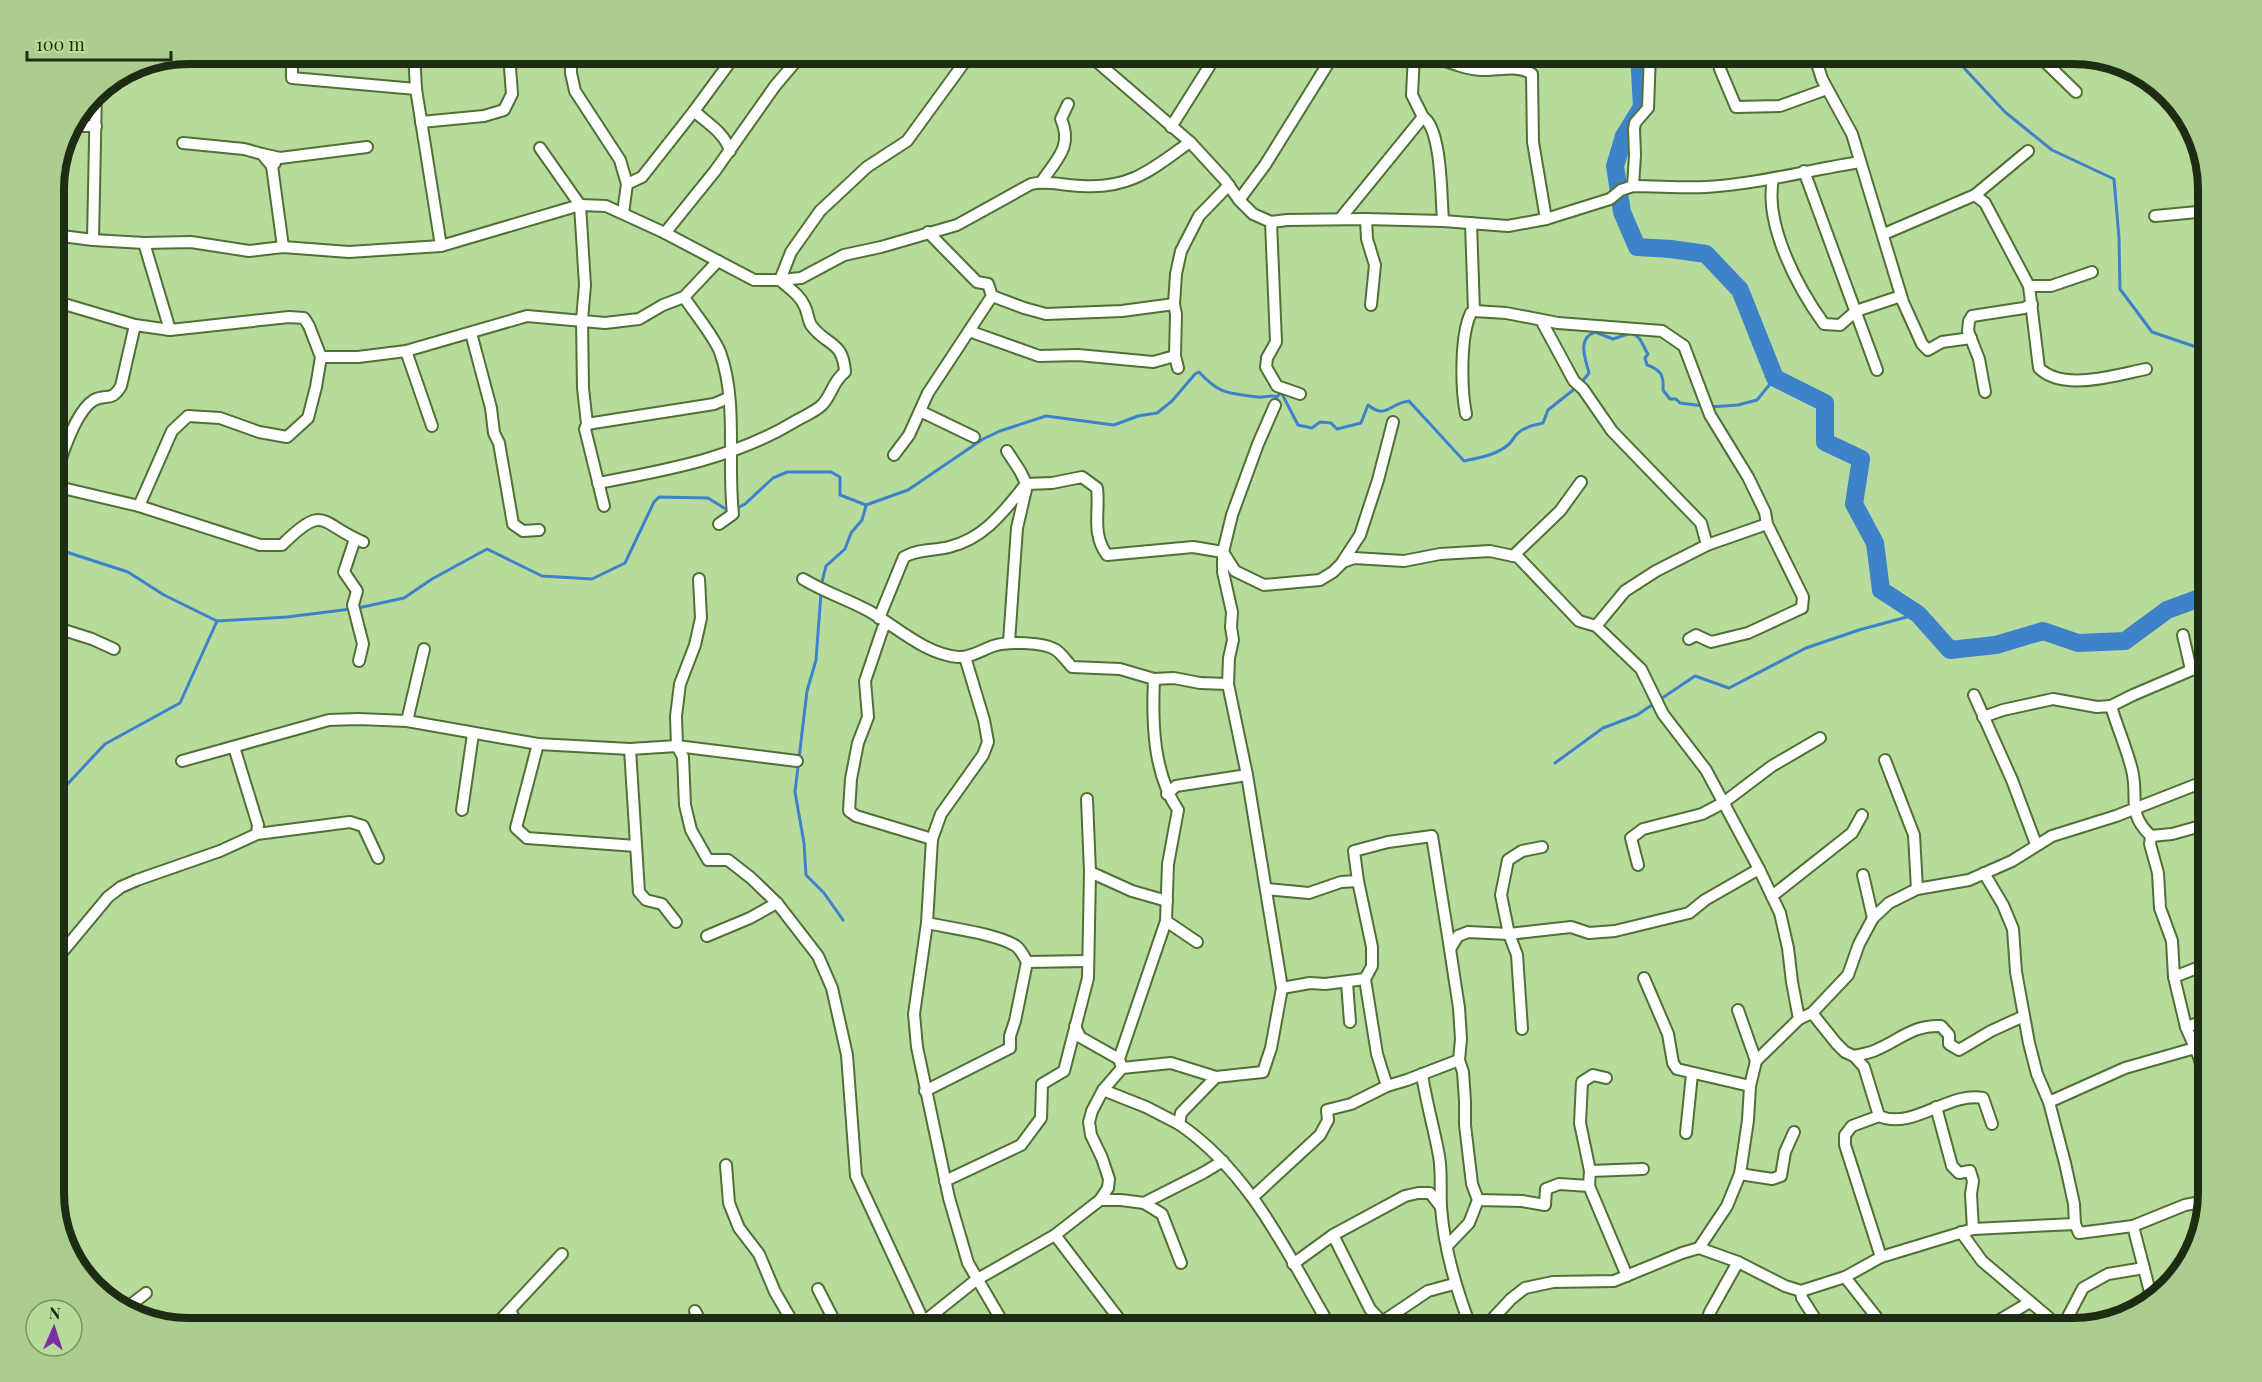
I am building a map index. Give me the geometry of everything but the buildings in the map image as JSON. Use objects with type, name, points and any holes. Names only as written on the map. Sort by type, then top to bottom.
[{"type":"street","points":[[1171,127],[1210,64]]},
{"type":"street","points":[[1239,200],[1265,165],[1328,64]]},
{"type":"street","points":[[1413,64],[1412,95],[1423,117],[1429,121],[1436,140],[1443,221]]},
{"type":"street","points":[[1455,64],[1482,70],[1526,70],[1532,74],[1533,142],[1546,219]]},
{"type":"street","points":[[1633,186],[1634,129],[1635,123],[1648,108],[1650,64]]},
{"type":"street","points":[[1719,64],[1736,107],[1780,106],[1827,88]]},
{"type":"street","points":[[1817,64],[1822,79],[1852,134],[1901,296],[1922,344],[1928,350],[1942,342],[1971,338]]},
{"type":"street","points":[[2047,64],[2076,92]]},
{"type":"street","points":[[291,65],[292,78],[416,89]]},
{"type":"street","points":[[415,65],[416,89],[441,246]]},
{"type":"street","points":[[421,122],[484,116],[504,110],[512,94],[510,65]]},
{"type":"street","points":[[571,65],[575,91],[620,160],[627,184],[623,213]]},
{"type":"street","points":[[627,184],[642,177],[727,65]]},
{"type":"street","points":[[665,233],[793,65]]},
{"type":"street","points":[[780,280],[791,252],[820,211],[867,167],[907,141],[960,65]]},
{"type":"street","points":[[1100,65],[1190,142],[1253,214],[1271,222],[1366,219],[1508,226],[1546,219],[1611,198],[1621,190],[1633,186],[1705,187],[1773,179],[1804,171],[1860,162]]},
{"type":"street","points":[[1042,181],[1065,145],[1067,132],[1061,119],[1068,104]]},
{"type":"street","points":[[93,240],[96,107]]},
{"type":"street","points":[[694,111],[717,131],[727,143],[729,151]]},
{"type":"street","points":[[1340,219],[1423,117]]},
{"type":"street","points":[[82,126],[96,126]]},
{"type":"street","points":[[65,236],[144,243],[191,242],[249,251],[283,247],[350,252],[441,246],[580,205],[606,206],[665,233],[754,280],[780,280],[801,278],[844,255],[957,225],[1031,184],[1042,181],[1060,185],[1103,188],[1122,184],[1148,172],[1190,142]]},
{"type":"street","points":[[183,143],[244,149],[262,154],[276,162],[367,147]]},
{"type":"street","points":[[540,148],[580,205],[585,285],[582,320],[583,388],[587,424],[585,429],[604,506]]},
{"type":"street","points":[[1884,234],[1975,195],[2028,152]]},
{"type":"street","points":[[276,162],[283,247]]},
{"type":"street","points":[[1804,171],[1877,370]]},
{"type":"street","points":[[1773,179],[1775,222],[1792,273],[1824,324],[1840,325],[1856,311],[1901,296]]},
{"type":"street","points":[[969,331],[1038,356],[1078,355],[1177,362],[1174,304],[1176,274],[1181,251],[1199,216],[1229,185]]},
{"type":"street","points":[[1975,195],[1985,202],[2029,286],[2039,368],[2054,378],[2071,381],[2146,369]]},
{"type":"street","points":[[2156,216],[2197,212]]},
{"type":"street","points":[[1366,219],[1367,239],[1375,265],[1371,305]]},
{"type":"street","points":[[1271,222],[1276,342],[1266,367],[1277,386],[1300,393]]},
{"type":"street","points":[[1471,223],[1474,311]]},
{"type":"street","points":[[928,232],[977,282],[988,284],[988,290],[992,296],[1024,308],[1046,314],[1122,311],[1174,304]]},
{"type":"street","points":[[144,243],[170,330]]},
{"type":"street","points":[[321,357],[358,357],[406,351],[527,316],[605,323],[639,319],[663,305],[684,297],[718,261]]},
{"type":"street","points":[[2029,286],[2051,286],[2092,272]]},
{"type":"street","points":[[598,483],[672,469],[730,453],[778,432],[822,405],[836,379],[845,372],[844,357],[810,323],[800,296],[780,280]]},
{"type":"street","points":[[894,455],[909,435],[928,393],[992,296]]},
{"type":"street","points":[[684,297],[719,350],[724,366],[728,398],[733,514],[719,524]]},
{"type":"street","points":[[1985,392],[1979,358],[1968,331],[1969,321],[1972,316],[2024,308],[2032,304]]},
{"type":"street","points":[[65,305],[135,325],[170,330],[289,317],[304,318],[321,357],[308,418],[287,437],[259,432],[220,418],[188,416],[172,431],[139,506]]},
{"type":"street","points":[[1466,414],[1462,394],[1465,324],[1470,313],[1474,311],[1506,313],[1569,324],[1662,331],[1684,346],[1710,415],[1748,477],[1765,512],[1767,524],[1803,597],[1802,608],[1748,633],[1711,642],[1695,635],[1689,639]]},
{"type":"street","points":[[1541,320],[1578,385],[1612,431],[1701,523],[1707,545]]},
{"type":"street","points":[[65,446],[87,406],[95,399],[111,398],[117,394],[121,386],[135,325]]},
{"type":"street","points":[[471,333],[491,408],[494,433],[499,443],[513,524],[524,531],[539,530]]},
{"type":"street","points":[[406,351],[432,426]]},
{"type":"street","points":[[587,424],[714,404],[728,398]]},
{"type":"street","points":[[1075,1026],[1080,1037],[1120,1063],[1171,1063],[1216,1077],[1263,1072],[1271,1048],[1282,988],[1247,775],[1228,684],[1229,658],[1233,640],[1232,612],[1222,572],[1223,552],[1236,504],[1275,405]]},
{"type":"street","points":[[920,411],[974,437]]},
{"type":"street","points":[[932,839],[856,816],[849,811],[851,779],[858,743],[868,717],[865,681],[904,557],[913,552],[946,548],[967,542],[997,519],[1026,484],[1052,483],[1082,477],[1097,488],[1099,544],[1107,555],[1193,547],[1223,552],[1235,571],[1264,585],[1320,580],[1333,572],[1343,561],[1360,535],[1378,480],[1393,422]]},
{"type":"street","points":[[1006,451],[1026,484],[1026,495],[1017,528],[1009,642]]},
{"type":"street","points":[[1513,556],[1560,511],[1581,482]]},
{"type":"street","points":[[65,489],[139,506],[260,545],[282,545],[306,523],[321,520],[329,522],[359,541],[344,572],[357,591],[354,609],[363,645],[359,661]]},
{"type":"street","points":[[1596,626],[1625,591],[1656,571],[1707,545],[1767,524]]},
{"type":"street","points":[[1343,561],[1354,558],[1404,561],[1440,554],[1490,551],[1518,557],[1579,621],[1596,626],[1641,669],[1663,714],[1706,770],[1780,913],[1799,1019]]},
{"type":"street","points":[[699,579],[700,618],[695,645],[680,684],[676,716],[677,746],[683,758],[685,805],[691,830],[708,860],[728,860],[751,878],[777,903],[818,956],[832,988],[847,1055],[856,1176],[917,1318]]},
{"type":"street","points":[[803,579],[823,591],[870,612],[939,653],[965,657],[1009,642],[1055,649],[1072,667],[1119,669],[1154,679],[1174,678],[1200,683],[1228,684]]},
{"type":"street","points":[[65,630],[92,639],[114,650]]},
{"type":"street","points":[[2183,635],[2191,670]]},
{"type":"street","points":[[407,722],[423,649]]},
{"type":"street","points":[[965,657],[984,720],[988,742],[983,755],[941,814],[932,839],[927,923],[914,1014],[917,1047],[945,1181],[968,1263],[1000,1318]]},
{"type":"street","points":[[1983,717],[2053,699],[2097,707],[2110,706],[2197,667]]},
{"type":"street","points":[[929,1318],[976,1280],[1055,1235],[1100,1200],[1108,1188],[1102,1158],[1090,1135],[1089,1122],[1092,1111],[1120,1063],[1166,921],[1168,864],[1178,810],[1167,794],[1154,739],[1154,679]]},
{"type":"street","points":[[1974,695],[2012,780],[2036,844]]},
{"type":"street","points":[[2110,706],[2132,770],[2135,809],[2139,825],[2151,836],[2172,834],[2198,827]]},
{"type":"street","points":[[182,761],[329,720],[407,722],[538,744],[630,749],[677,746],[797,761]]},
{"type":"street","points":[[462,810],[473,734]]},
{"type":"street","points":[[1638,866],[1631,838],[1643,829],[1702,814],[1723,802],[1772,766],[1820,738]]},
{"type":"street","points":[[538,744],[516,828],[527,838],[636,846]]},
{"type":"street","points":[[234,747],[258,825],[257,834]]},
{"type":"street","points":[[630,749],[639,892],[646,900],[662,904],[676,922]]},
{"type":"street","points":[[1885,760],[1914,834],[1917,889]]},
{"type":"street","points":[[1167,794],[1176,786],[1247,775]]},
{"type":"street","points":[[1699,1248],[1727,1206],[1740,1174],[1748,1120],[1750,1086],[1756,1061],[1799,1019],[1812,1013],[1848,975],[1859,945],[1873,918],[1889,903],[1917,889],[1969,880],[2012,861],[2052,836],[2135,809],[2198,784]]},
{"type":"street","points":[[945,1181],[1021,1145],[1041,1118],[1042,1084],[1064,1071],[1088,978],[1090,872],[1088,799]]},
{"type":"street","points":[[1772,896],[1851,833],[1862,815]]},
{"type":"street","points":[[65,949],[108,897],[121,888],[137,880],[220,851],[257,834],[350,822],[363,826],[378,858]]},
{"type":"street","points":[[1387,1086],[1377,1054],[1365,979],[1372,966],[1372,947],[1354,851],[1388,842],[1432,836],[1459,1008],[1461,1039],[1459,1060],[1463,1072],[1465,1125],[1472,1184],[1478,1200],[1469,1223],[1447,1246]]},
{"type":"street","points":[[2151,836],[2150,844],[2158,873],[2160,908],[2172,941],[2174,977],[2186,1027],[2198,1057]]},
{"type":"street","points":[[1522,1029],[1517,955],[1509,934],[1501,895],[1508,860],[1522,851],[1542,847]]},
{"type":"street","points":[[1450,950],[1458,936],[1468,932],[1509,934],[1570,927],[1589,933],[1615,931],[1689,913],[1705,900],[1759,869]]},
{"type":"street","points":[[1090,872],[1132,891],[1167,901]]},
{"type":"street","points":[[1984,873],[2004,905],[2013,929],[2016,972],[2024,1016],[2037,1074],[2049,1102],[2065,1163],[2075,1224],[2079,1233],[2133,1226],[2185,1205],[2197,1203]]},
{"type":"street","points":[[1863,875],[1873,918]]},
{"type":"street","points":[[1266,889],[1308,893],[1341,882],[1358,881]]},
{"type":"street","points":[[707,936],[750,918],[777,903]]},
{"type":"street","points":[[1166,921],[1197,942]]},
{"type":"street","points":[[926,1091],[1010,1048],[1010,1036],[1016,1021],[1027,962],[1015,946],[999,939],[927,923]]},
{"type":"street","points":[[1027,962],[1088,961]]},
{"type":"street","points":[[2174,977],[2198,968]]},
{"type":"street","points":[[1644,978],[1668,1034],[1673,1063],[1677,1069],[1750,1086]]},
{"type":"street","points":[[1282,988],[1310,983],[1347,983],[1365,979]]},
{"type":"street","points":[[1347,983],[1350,1022]]},
{"type":"street","points":[[1738,1010],[1756,1061]]},
{"type":"street","points":[[1812,1013],[1836,1043],[1845,1052],[1854,1056],[1864,1067],[1880,1116]]},
{"type":"street","points":[[1854,1056],[1878,1050],[1913,1030],[1931,1026],[1941,1026],[1949,1035],[1949,1044],[1959,1050],[1990,1031],[2024,1016]]},
{"type":"street","points":[[2186,1027],[2198,1023]]},
{"type":"street","points":[[2049,1102],[2125,1068],[2195,1048]]},
{"type":"street","points":[[1253,1197],[1320,1135],[1328,1120],[1327,1110],[1351,1104],[1387,1086],[1459,1060]]},
{"type":"street","points":[[1422,1074],[1440,1158],[1441,1208],[1454,1284],[1467,1318]]},
{"type":"street","points":[[1686,1133],[1692,1074]]},
{"type":"street","points":[[1606,1078],[1593,1075],[1582,1082],[1580,1123],[1590,1171],[1589,1186],[1627,1276]]},
{"type":"street","points":[[1179,1124],[1181,1113],[1216,1077]]},
{"type":"street","points":[[1104,1090],[1146,1107],[1179,1124],[1223,1161],[1253,1197],[1325,1318]]},
{"type":"street","points":[[1881,1257],[1845,1146],[1845,1135],[1852,1126],[1880,1116],[1887,1119],[1902,1119],[1971,1096],[1983,1098],[1992,1124]]},
{"type":"street","points":[[1936,1107],[1952,1166],[1959,1173],[1971,1171],[1973,1229]]},
{"type":"street","points":[[1740,1174],[1772,1179],[1781,1176],[1785,1152],[1794,1132]]},
{"type":"street","points":[[1144,1203],[1193,1179],[1223,1161]]},
{"type":"street","points":[[726,1165],[729,1203],[739,1228],[759,1254],[775,1292],[790,1318]]},
{"type":"street","points":[[1590,1171],[1643,1169]]},
{"type":"street","points":[[1478,1200],[1522,1201],[1545,1205],[1545,1190],[1559,1184],[1589,1186]]},
{"type":"street","points":[[1293,1264],[1333,1236],[1405,1196],[1418,1192],[1430,1192],[1441,1208]]},
{"type":"street","points":[[1100,1200],[1144,1203],[1162,1214],[1181,1263]]},
{"type":"street","points":[[1493,1318],[1525,1288],[1553,1282],[1614,1281],[1699,1248],[1738,1262],[1785,1286],[1801,1291],[1845,1277],[1881,1257],[1973,1229],[2075,1224]]},
{"type":"street","points":[[2133,1226],[2150,1291]]},
{"type":"street","points":[[1961,1232],[1982,1261],[2049,1318]]},
{"type":"street","points":[[1055,1235],[1118,1318]]},
{"type":"street","points":[[1333,1236],[1370,1309],[1378,1318]]},
{"type":"street","points":[[503,1318],[562,1254]]},
{"type":"street","points":[[1708,1318],[1738,1262]]},
{"type":"street","points":[[2066,1318],[2083,1288],[2108,1274],[2144,1268]]},
{"type":"street","points":[[1845,1277],[1877,1318]]},
{"type":"street","points":[[1388,1318],[1428,1291],[1454,1284]]},
{"type":"street","points":[[818,1289],[833,1318]]},
{"type":"street","points":[[1801,1291],[1802,1298],[1815,1318]]},
{"type":"street","points":[[132,1304],[146,1293]]},
{"type":"street","points":[[2003,1318],[2030,1302]]},
{"type":"street","points":[[510,1311],[514,1318]]},
{"type":"street","points":[[695,1311],[699,1318]]},
{"type":"waterway","points":[[1640,64],[1642,107],[1624,136],[1615,166],[1622,212],[1637,247],[1706,254],[1740,290],[1775,378],[1825,403],[1825,442],[1861,459],[1854,504],[1875,543],[1881,590],[1918,614],[1950,650],[1996,645],[2043,631],[2078,643],[2125,641],[2167,610],[2197,599]]},
{"type":"waterway","points":[[1962,64],[2005,112],[2052,150],[2114,179],[2120,289],[2152,332],[2197,347]]},
{"type":"waterway","points":[[1581,383],[1589,373],[1584,350],[1589,335],[1595,332],[1613,339],[1631,333],[1640,339],[1648,354],[1645,358],[1647,365],[1661,374],[1663,390],[1670,399],[1676,399],[1680,403],[1704,406]]},
{"type":"waterway","points":[[735,509],[745,504],[773,478],[787,472],[831,472],[840,477],[840,495],[866,505],[908,490],[983,439],[1046,416],[1114,425],[1138,416],[1157,413],[1172,401],[1199,372],[1206,380],[1226,392],[1258,397],[1277,397],[1281,392],[1298,425],[1312,428],[1320,422],[1331,423],[1337,429],[1361,423],[1368,405],[1384,411],[1409,401],[1464,461],[1498,451],[1523,430],[1543,423],[1548,410],[1577,387]]},
{"type":"waterway","points":[[1710,407],[1738,405],[1757,400],[1775,378]]},
{"type":"waterway","points":[[358,608],[404,598],[432,579],[487,549],[542,576],[592,579],[625,563],[654,502],[659,497],[708,498],[729,511]]},
{"type":"waterway","points":[[821,586],[826,566],[845,549],[851,533],[862,520],[866,506]]},
{"type":"waterway","points":[[65,552],[128,572],[164,595],[217,621],[287,617],[351,609]]},
{"type":"waterway","points":[[821,593],[816,660],[807,691],[795,792],[804,843],[806,875],[824,893],[843,920]]},
{"type":"waterway","points":[[1555,763],[1603,728],[1637,715],[1695,676],[1729,688],[1806,648],[1859,630],[1918,614]]},
{"type":"waterway","points":[[65,787],[105,744],[180,703],[217,621]]}]
